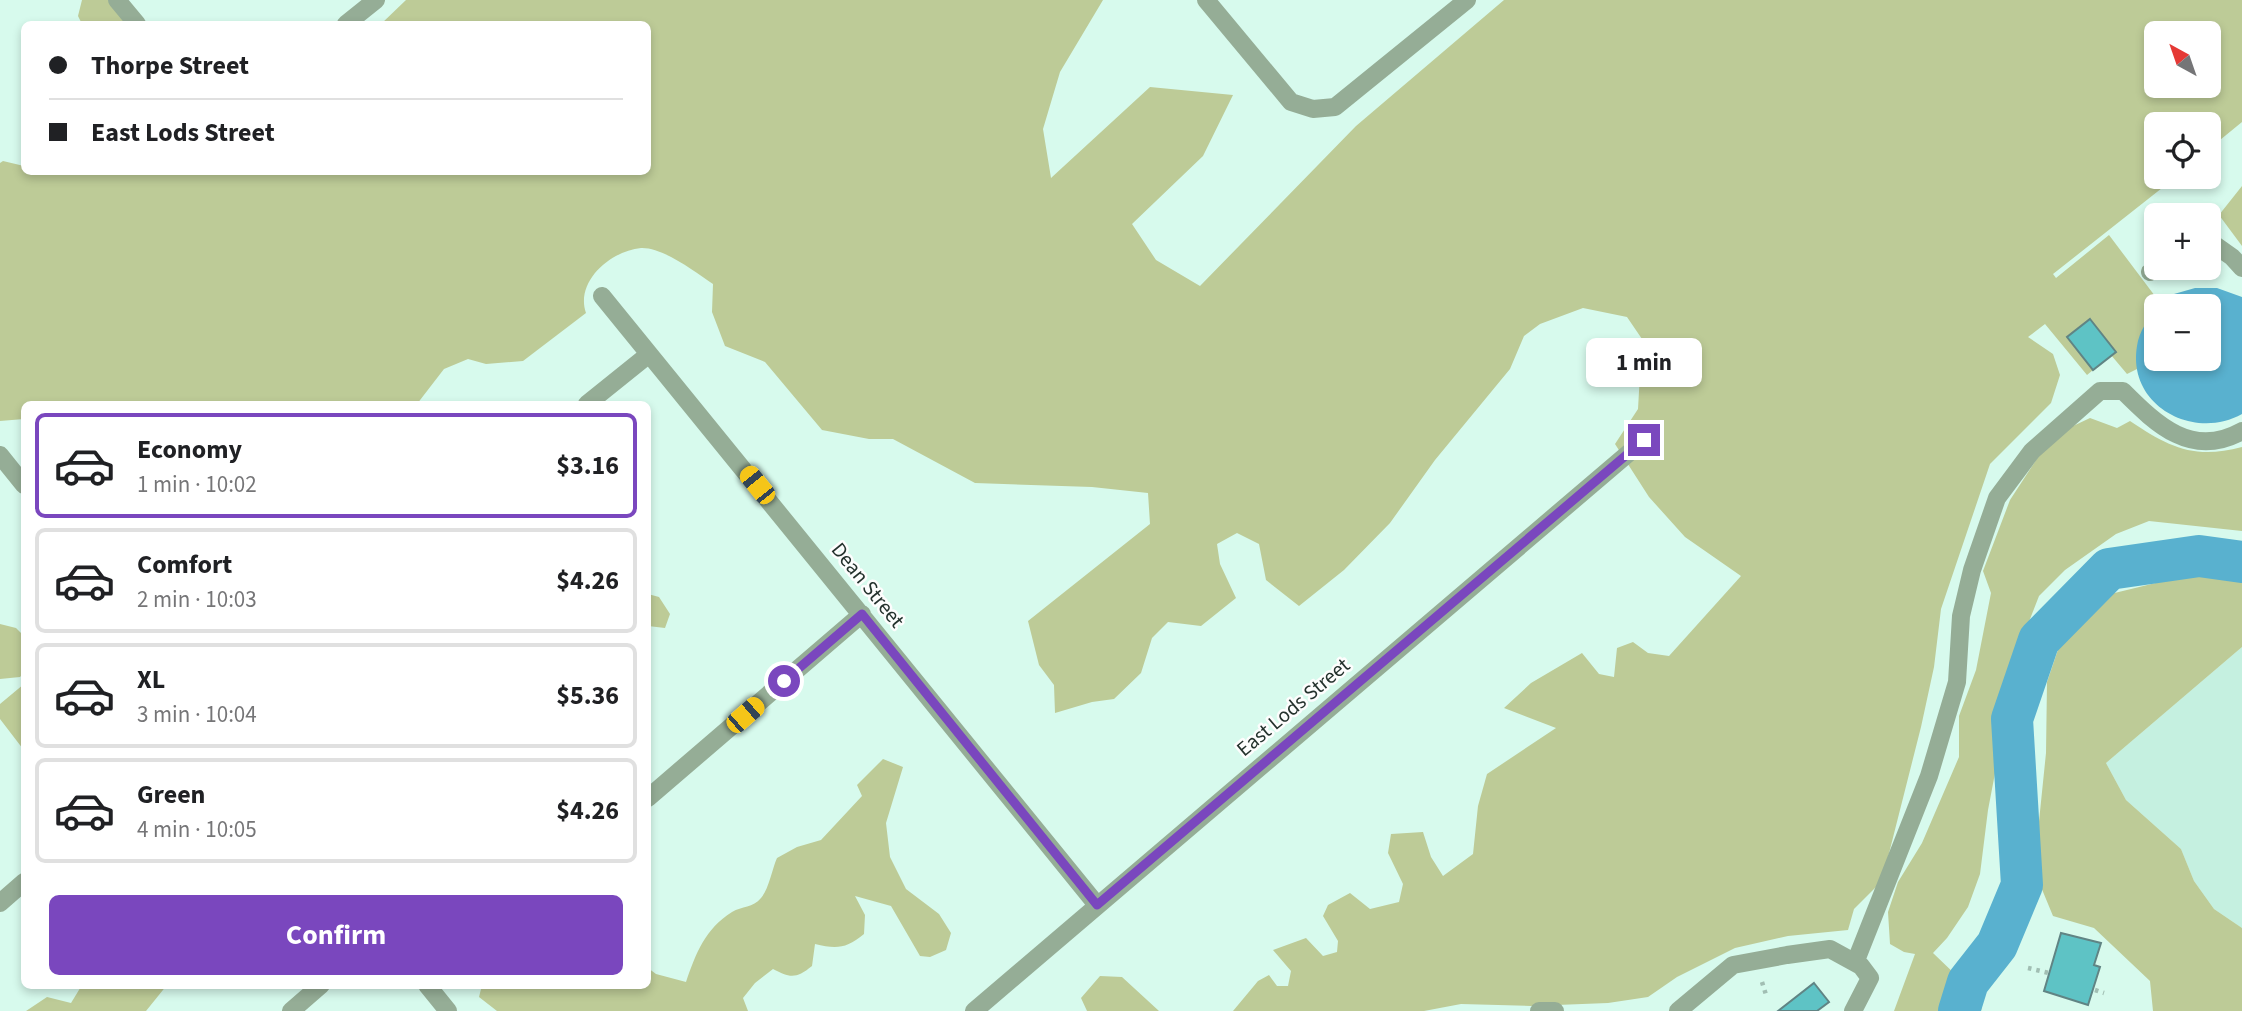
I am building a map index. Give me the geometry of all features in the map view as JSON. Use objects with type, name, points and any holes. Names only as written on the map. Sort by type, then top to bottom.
[{"type":"street","points":[[117,0],[134,21]]},
{"type":"street","points":[[350,21],[376,0]]},
{"type":"street","points":[[1206,0],[1291,102],[1314,109],[1335,107],[1467,0]]},
{"type":"street","points":[[2221,249],[2242,268]]},
{"type":"street","name":"Dean Street","points":[[602,296],[1097,905]]},
{"type":"street","points":[[591,401],[648,355]]},
{"type":"street","points":[[1855,963],[1929,776],[1957,682],[1961,616],[1972,570],[1997,498],[2032,450],[2100,391],[2123,391],[2158,426],[2193,442],[2231,438],[2242,431]]},
{"type":"street","name":"East Lods Street","points":[[974,1011],[1644,440]]},
{"type":"street","points":[[0,455],[21,481]]},
{"type":"street","points":[[651,795],[862,614]]},
{"type":"street","points":[[0,903],[21,885]]},
{"type":"street","points":[[1678,1011],[1733,965],[1830,949],[1855,963],[1870,978],[1853,1011]]},
{"type":"street","points":[[290,1011],[316,989]]},
{"type":"street","points":[[430,989],[448,1011]]},
{"type":"street","points":[[1539,1011],[1555,1011]]},
{"type":"path","points":[[2028,968],[2049,973]]},
{"type":"path","points":[[1762,982],[1767,998]]},
{"type":"path","points":[[2095,990],[2104,993]]},
{"type":"shaded area","points":[[82,0],[114,0],[131,21],[80,21],[78,16]]},
{"type":"shaded area","points":[[406,0],[1103,0],[1060,72],[1043,129],[1051,178],[1150,87],[1233,95],[1203,156],[1132,224],[1156,260],[1200,286],[1356,126],[1504,0],[2242,0],[2242,122],[2221,139],[2221,112],[2144,112],[2144,189],[2161,189],[2053,274],[2056,278],[2109,235],[2153,294],[2144,294],[2144,332],[2137,347],[2137,369],[2127,374],[2111,355],[2115,351],[2090,319],[2067,337],[2093,370],[2087,375],[2045,324],[2028,337],[2053,354],[2060,375],[2051,403],[1990,464],[1941,609],[1934,667],[1921,727],[1882,881],[1854,909],[1848,930],[1788,936],[1735,948],[1677,977],[1648,997],[1608,1003],[1531,1006],[1461,1004],[1424,1011],[1233,1011],[1258,981],[1269,975],[1277,986],[1288,986],[1291,971],[1273,950],[1306,938],[1323,956],[1337,952],[1338,941],[1323,916],[1328,905],[1350,893],[1370,909],[1399,902],[1403,884],[1388,853],[1391,834],[1423,832],[1431,857],[1443,876],[1473,854],[1478,806],[1487,774],[1556,728],[1504,708],[1531,683],[1582,653],[1599,674],[1614,677],[1617,648],[1633,642],[1648,653],[1669,656],[1741,576],[1685,537],[1649,497],[1615,444],[1638,409],[1642,339],[1627,317],[1583,308],[1540,324],[1524,336],[1510,369],[1435,460],[1390,523],[1344,570],[1299,606],[1266,580],[1259,544],[1237,533],[1217,544],[1220,564],[1236,598],[1201,626],[1168,622],[1152,638],[1141,673],[1114,699],[1092,702],[1055,713],[1054,685],[1039,665],[1028,621],[1150,524],[1148,493],[1092,487],[975,483],[893,439],[869,439],[822,430],[765,362],[725,346],[712,312],[713,284],[678,261],[659,252],[641,248],[618,255],[598,270],[586,290],[586,313],[523,361],[486,364],[468,359],[444,369],[419,401],[21,401],[21,419],[0,421],[0,163],[3,161],[21,165],[21,175],[651,175],[651,21],[384,21]]},
{"type":"shaded area","points":[[2242,186],[2242,246],[2221,218],[2221,212]]},
{"type":"shaded area","points":[[2090,418],[2117,428],[2130,421],[2157,438],[2183,449],[2210,452],[2242,447],[2242,531],[2149,521],[2116,534],[2065,570],[2039,596],[2025,632],[2015,680],[2003,713],[1980,874],[1968,907],[1933,953],[1983,1001],[1981,1011],[1894,1011],[1915,954],[1904,952],[1890,944],[1888,912],[1898,882],[1922,843],[1959,757],[1959,716],[1976,670],[1991,593],[1983,571],[2010,500],[2040,454],[2071,427]]},
{"type":"shaded area","points":[[2205,571],[2242,572],[2242,647],[2106,763],[2126,800],[2181,849],[2194,881],[2214,909],[2242,928],[2242,1011],[2153,1011],[2150,981],[2094,928],[2053,916],[2034,870],[2046,753],[2047,682],[2063,635],[2094,598]]},
{"type":"shaded area","points":[[651,595],[659,597],[670,614],[665,628],[651,626]]},
{"type":"shaded area","points":[[0,624],[16,628],[21,633],[21,676],[0,679]]},
{"type":"shaded area","points":[[2242,647],[2242,928],[2214,909],[2194,881],[2181,849],[2126,800],[2106,763]]},
{"type":"shaded area","points":[[21,686],[21,746],[0,719],[0,704]]},
{"type":"shaded area","points":[[883,759],[903,767],[886,823],[890,857],[906,889],[939,914],[951,933],[946,950],[930,957],[920,956],[891,906],[855,896],[865,915],[864,934],[852,943],[841,946],[815,944],[812,966],[797,975],[784,974],[773,969],[755,983],[743,998],[748,1011],[497,1011],[479,997],[481,989],[651,989],[651,970],[686,982],[708,934],[732,912],[754,904],[761,898],[777,858],[797,847],[821,840],[862,796],[857,785]]},
{"type":"shaded area","points":[[1100,976],[1122,977],[1159,1011],[1087,1011],[1081,998]]},
{"type":"shaded area","points":[[80,989],[164,989],[146,1011],[26,1011],[47,997],[71,1003]]},
{"type":"water","points":[[2195,288],[2217,288],[2242,297],[2242,414],[2223,421],[2204,423],[2185,420],[2168,413],[2153,401],[2142,386],[2137,367],[2137,346],[2144,326],[2144,371],[2221,371],[2221,294],[2174,294]]},
{"type":"building","points":[[2090,319],[2116,352],[2093,370],[2067,337]]},
{"type":"building","points":[[2061,933],[2101,943],[2094,965],[2100,967],[2088,1005],[2044,991]]},
{"type":"building","points":[[1814,983],[1829,1002],[1817,1011],[1778,1011]]},
{"type":"waterway","points":[[1959,1011],[1968,982],[1997,945],[2022,885],[2012,719],[2039,640],[2109,569],[2199,556],[2242,562]]},
{"type":"route","points":[[784,681],[862,614],[1097,905],[1644,440]]}]
